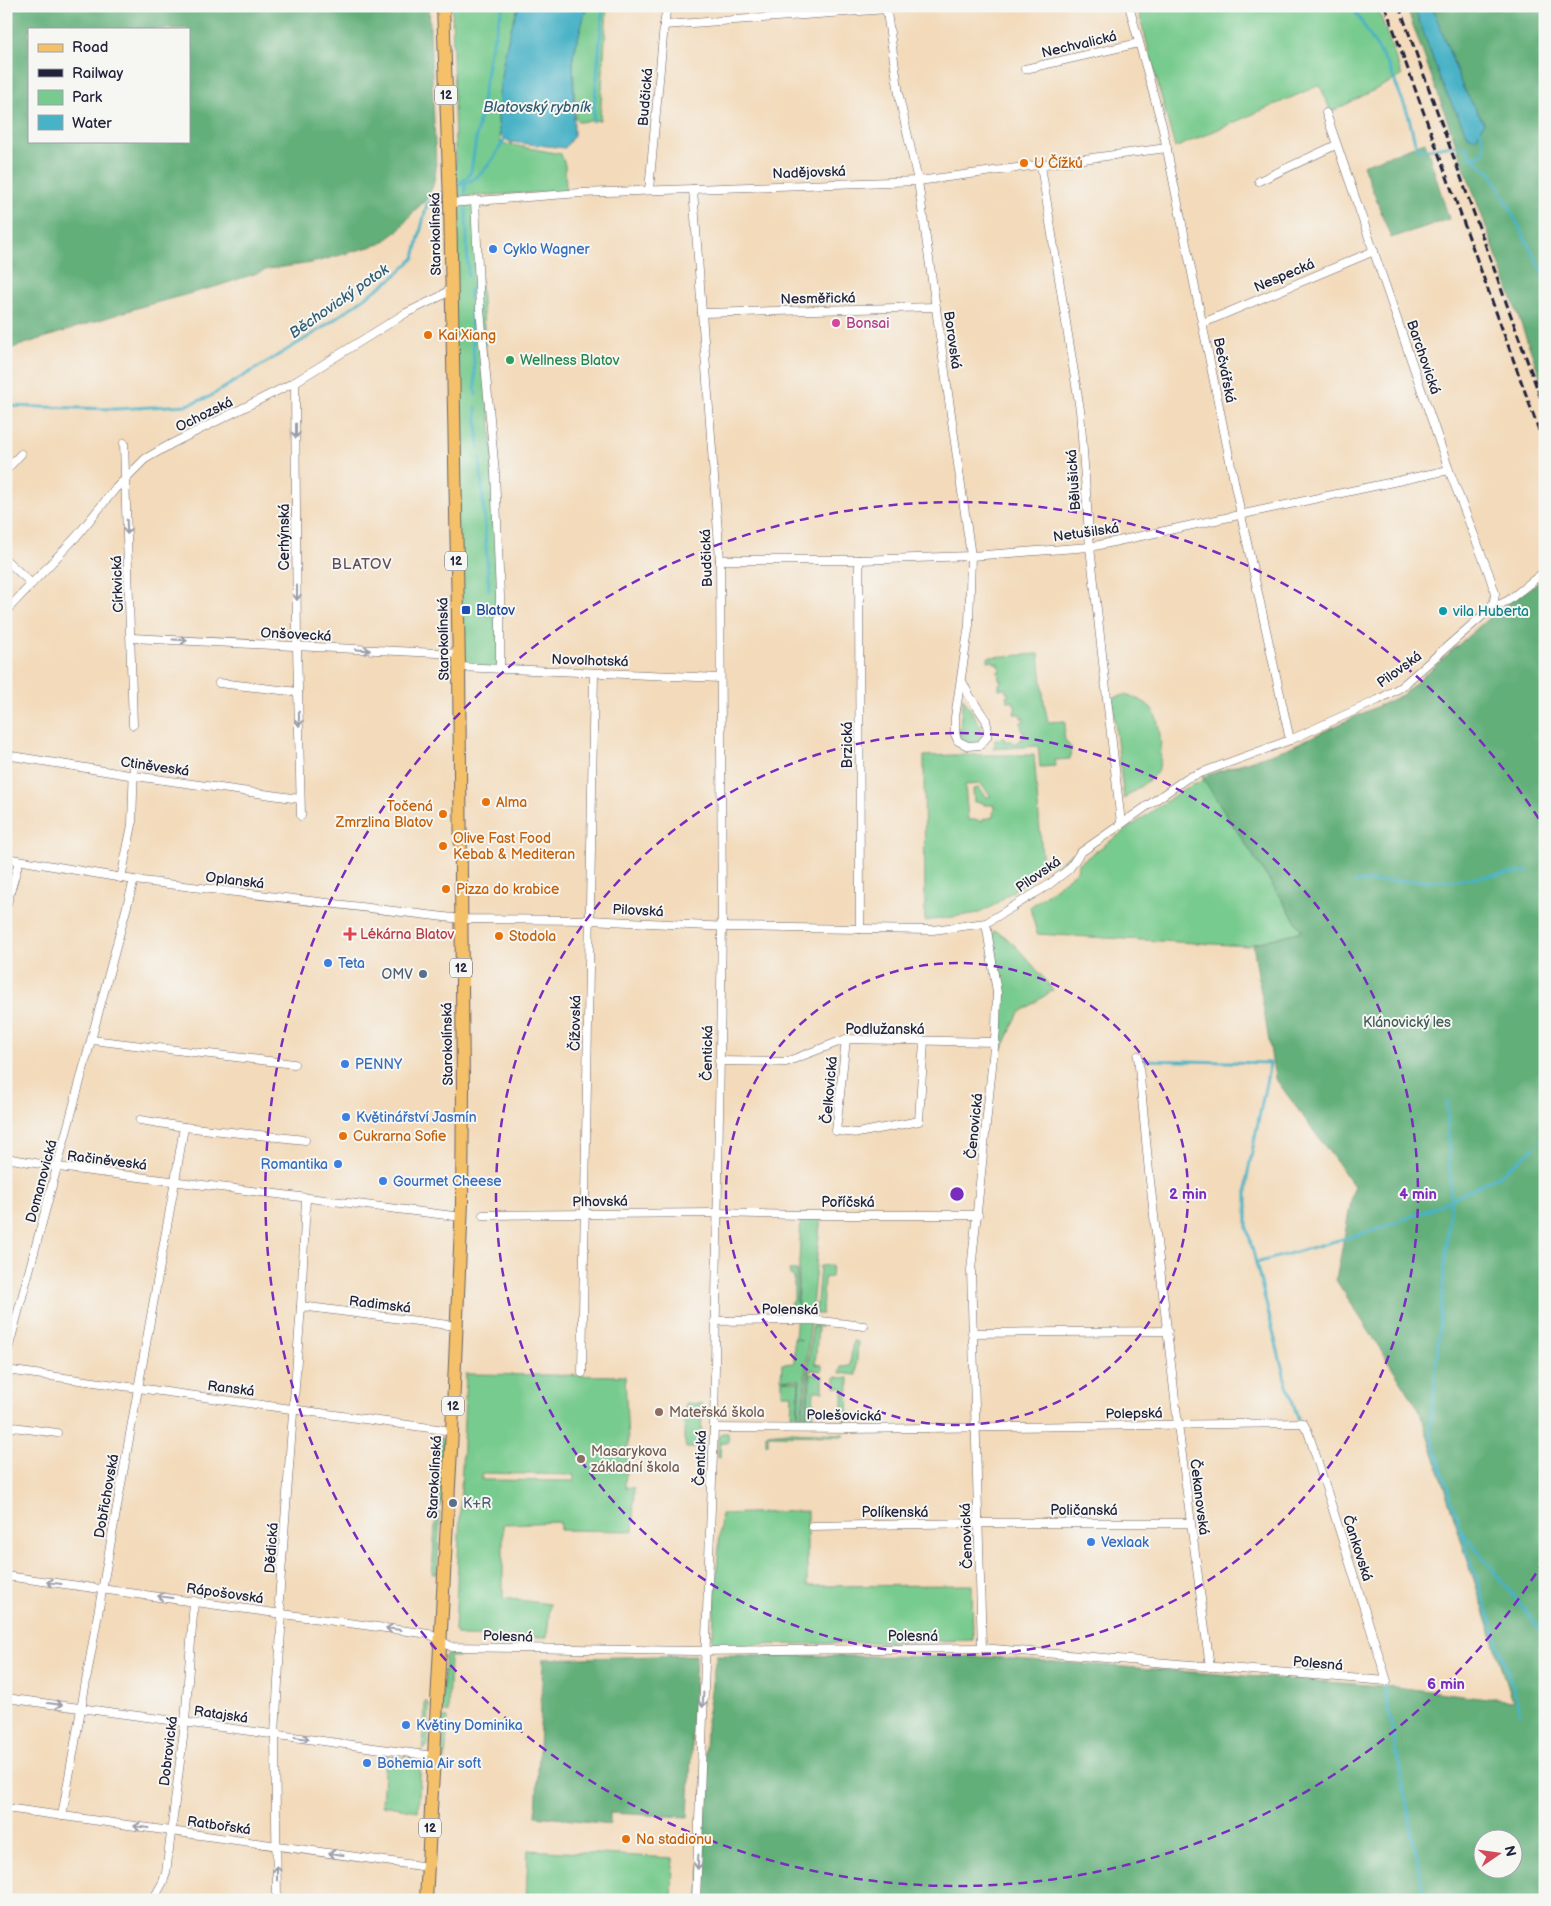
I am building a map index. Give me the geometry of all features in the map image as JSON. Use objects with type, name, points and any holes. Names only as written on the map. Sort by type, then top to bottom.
[{"type":"main road","name":"Starokolínská","points":[[426,1900],[462,1217],[463,1087],[458,661],[452,288],[443,6]]},
{"type":"street","name":"Budčická","points":[[649,190],[667,6]]},
{"type":"street","points":[[664,25],[898,6]]},
{"type":"street","name":"Bečvářská","points":[[1129,6],[1167,148],[1241,515],[1290,740]]},
{"type":"street","name":"Borovská","points":[[886,8],[900,101],[918,181],[971,556],[969,625],[955,717],[955,734],[958,741],[963,745],[980,745],[987,737],[988,725],[961,679]]},
{"type":"street","name":"Nechvalická","points":[[1025,69],[1139,43]]},
{"type":"street","name":"Barchovická","points":[[1326,113],[1449,470],[1495,593],[1490,609]]},
{"type":"street","points":[[1259,181],[1336,146]]},
{"type":"street","name":"Nadějovská","points":[[450,203],[580,193],[918,181],[1167,148]]},
{"type":"street","name":"Bělušická","points":[[1041,166],[1080,410],[1090,547],[1121,823]]},
{"type":"street","name":"Budčická","points":[[692,189],[720,560],[722,926]]},
{"type":"street","points":[[475,200],[480,309],[495,472],[500,596],[500,669]]},
{"type":"street","name":"Nespecká","points":[[1203,323],[1374,251]]},
{"type":"street","name":"Ochozská","points":[[6,611],[76,537],[126,478],[145,459],[295,382],[406,313],[441,296],[452,288]]},
{"type":"street","name":"Nesměřická","points":[[702,313],[936,308]]},
{"type":"street","name":"Cerhýnská","points":[[295,382],[297,646],[301,816]]},
{"type":"street","name":"Církvická","points":[[124,443],[132,638],[133,725]]},
{"type":"street","points":[[6,470],[21,454]]},
{"type":"street","name":"Netušilská","points":[[720,560],[858,560],[971,556],[1090,547],[1449,470]]},
{"type":"street","points":[[6,560],[31,583]]},
{"type":"street","name":"Brzická","points":[[858,560],[860,929]]},
{"type":"street","name":"Pilovská","points":[[461,919],[590,920],[722,926],[933,930],[986,923],[1047,886],[1069,869],[1080,853],[1186,778],[1290,740],[1378,700],[1401,687],[1490,609],[1509,600],[1545,571]]},
{"type":"street","name":"Onšovecká","points":[[132,638],[297,646],[458,661]]},
{"type":"street","name":"Novolhotská","points":[[458,661],[500,669],[720,678]]},
{"type":"street","name":"Čížovská","points":[[582,1373],[594,673]]},
{"type":"street","points":[[220,683],[298,692]]},
{"type":"street","name":"Ctiněveská","points":[[6,755],[134,776],[300,799]]},
{"type":"street","points":[[121,878],[132,825],[134,761]]},
{"type":"street","name":"Oplanská","points":[[6,858],[134,880],[461,919]]},
{"type":"street","points":[[6,907],[19,861]]},
{"type":"street","name":"Domanovická","points":[[6,1357],[134,880]]},
{"type":"street","name":"Čenovická","points":[[982,1648],[971,1270],[995,1042],[998,993],[986,923]]},
{"type":"street","name":"Čentická","points":[[696,1900],[714,1428],[722,926]]},
{"type":"street","name":"Podlužanská","points":[[719,1061],[786,1062],[846,1039],[995,1042]]},
{"type":"street","name":"Čelkovická","points":[[846,1039],[836,1131],[858,1133],[919,1121],[924,1041]]},
{"type":"street","points":[[92,1040],[294,1064]]},
{"type":"street","name":"Čekanovská","points":[[1138,1056],[1148,1172],[1190,1523],[1210,1667]]},
{"type":"street","points":[[140,1120],[184,1127],[305,1140]]},
{"type":"street","points":[[176,1181],[184,1127]]},
{"type":"street","name":"Račiněveská","points":[[6,1158],[58,1167],[462,1217]]},
{"type":"street","name":"Dobřichovská","points":[[62,1816],[176,1181]]},
{"type":"street","name":"Dědická","points":[[277,1900],[275,1734],[282,1613],[279,1601],[301,1306],[306,1198]]},
{"type":"street","name":"Plhovská","points":[[483,1215],[717,1213]]},
{"type":"street","name":"Poříčská","points":[[717,1213],[978,1215]]},
{"type":"street","name":"Radimská","points":[[301,1306],[456,1326]]},
{"type":"street","name":"Polenská","points":[[716,1321],[812,1320],[864,1326]]},
{"type":"street","points":[[972,1333],[1168,1331]]},
{"type":"street","name":"Ranská","points":[[6,1370],[452,1431]]},
{"type":"street","name":"Polepská","points":[[975,1428],[1299,1423]]},
{"type":"street","name":"Čankovská","points":[[1299,1423],[1308,1432],[1387,1681]]},
{"type":"street","points":[[6,1426],[57,1433]]},
{"type":"street","name":"Polešovická","points":[[714,1428],[975,1428]]},
{"type":"street","name":"Poličanská","points":[[978,1523],[1190,1523]]},
{"type":"street","name":"Políkenská","points":[[812,1526],[978,1523]]},
{"type":"street","name":"Rápošovská","points":[[6,1576],[429,1634],[440,1639]]},
{"type":"street","name":"Dobrovická","points":[[152,1900],[163,1882],[172,1831],[185,1722],[194,1601]]},
{"type":"street","name":"Polesná","points":[[440,1639],[452,1647],[706,1651],[982,1648],[1387,1681]]},
{"type":"street","name":"Ratajská","points":[[6,1698],[433,1756]]},
{"type":"street","name":"Ratbořská","points":[[6,1808],[428,1867]]},
{"type":"green space","points":[[6,6],[429,6],[436,169],[433,186],[427,199],[414,211],[398,231],[380,244],[312,263],[269,269],[218,286],[140,307],[6,350]]},
{"type":"green space","points":[[452,6],[519,6],[510,31],[502,72],[498,116],[501,143],[561,154],[565,165],[566,191],[456,197]]},
{"type":"green space","points":[[587,6],[607,6],[600,120],[579,122],[575,118],[573,56]]},
{"type":"green space","points":[[1137,6],[1377,6],[1402,76],[1331,112],[1320,85],[1175,148]]},
{"type":"green space","points":[[1406,6],[1414,6],[1442,84],[1469,137],[1484,123],[1463,88],[1432,6],[1545,6],[1545,390]]},
{"type":"green space","points":[[1425,142],[1449,219],[1391,238],[1363,165]]},
{"type":"green space","points":[[475,200],[496,500],[500,669],[459,667],[450,203]]},
{"type":"green space","name":"Klánovický les","points":[[1545,577],[1545,1900],[699,1900],[706,1726],[716,1655],[989,1657],[1395,1687],[1513,1701],[1419,1409],[1336,1280],[1354,1186],[1275,1078],[1253,944],[1302,931],[1202,777],[1288,748],[1402,695],[1493,614]]},
{"type":"green space","points":[[1039,654],[1048,722],[1065,721],[1065,738],[1071,747],[1070,759],[1055,760],[1056,766],[1040,767],[1038,746],[992,749],[995,745],[995,739],[1004,738],[1004,741],[1018,743],[1018,741],[1022,740],[1022,736],[1025,735],[1022,732],[1021,722],[1024,721],[1024,718],[1021,718],[1021,714],[1014,714],[1016,705],[1014,705],[1013,701],[1007,701],[1006,696],[1009,696],[1009,693],[1006,693],[1006,689],[999,689],[1001,680],[999,680],[998,671],[1000,671],[1000,667],[994,661],[988,661],[988,657]]},
{"type":"green space","points":[[1125,695],[1143,702],[1152,709],[1158,722],[1161,750],[1157,772],[1124,799],[1112,698]]},
{"type":"green space","points":[[963,698],[982,728],[981,737],[975,743],[962,740],[959,736]]},
{"type":"green space","points":[[1034,755],[1043,868],[993,906],[979,913],[925,921],[924,756]],"holes":[[[981,784],[991,796],[987,797],[979,788],[973,789],[974,802],[994,805],[993,817],[984,819],[981,822],[978,820],[968,820],[965,785]]]},
{"type":"green space","points":[[1240,764],[1223,809],[1302,931],[1248,946],[1037,934],[1030,907],[1077,871],[1078,864],[1182,790]]},
{"type":"green space","points":[[1073,853],[1063,868],[1052,876],[1050,870]]},
{"type":"green space","points":[[994,931],[1000,933],[1016,947],[1053,990],[1018,1014],[1002,1050],[999,1050],[1001,996],[991,934]]},
{"type":"green space","points":[[821,1214],[801,1420],[798,1419],[800,1380],[781,1379],[782,1364],[794,1363],[794,1339],[802,1340],[795,1338],[801,1215]]},
{"type":"green space","points":[[832,1265],[831,1277],[824,1278],[822,1314],[816,1314],[820,1266]]},
{"type":"green space","points":[[789,1270],[797,1270],[797,1314],[790,1313],[791,1301],[794,1301],[794,1277],[790,1275]]},
{"type":"green space","points":[[813,1322],[821,1324],[821,1327],[815,1327],[818,1329],[815,1364],[822,1365],[822,1371],[810,1370],[805,1422],[802,1422]]},
{"type":"green space","points":[[853,1341],[858,1342],[856,1375],[840,1373],[841,1367],[850,1366]]},
{"type":"green space","points":[[466,1374],[625,1376],[628,1443],[625,1487],[634,1488],[633,1531],[560,1530],[560,1522],[503,1524],[503,1598],[550,1604],[547,1637],[462,1636],[457,1634],[455,1630]],"holes":[[[482,1473],[574,1475],[574,1481],[482,1480]]]},
{"type":"green space","points":[[811,1374],[823,1376],[823,1391],[814,1391],[812,1422],[806,1422]]},
{"type":"green space","points":[[835,1377],[849,1378],[848,1420],[843,1420],[843,1388],[835,1387]]},
{"type":"green space","points":[[782,1380],[799,1382],[797,1419],[791,1419],[792,1394],[782,1394]]},
{"type":"green space","points":[[685,1403],[702,1404],[701,1448],[686,1448],[684,1438]]},
{"type":"green space","points":[[788,1432],[844,1434],[844,1436],[768,1435],[768,1444],[766,1444],[766,1434]]},
{"type":"green space","points":[[722,1433],[728,1433],[728,1442],[721,1442],[720,1457],[718,1457],[718,1438]]},
{"type":"green space","points":[[440,1437],[444,1440],[441,1507],[436,1507]]},
{"type":"green space","points":[[807,1511],[807,1586],[972,1585],[973,1640],[712,1646],[721,1514]]},
{"type":"green space","points":[[436,1512],[440,1512],[437,1573],[432,1573]]},
{"type":"green space","points":[[458,1653],[458,1657],[450,1657],[448,1713],[441,1710],[445,1656]]},
{"type":"green space","points":[[696,1655],[688,1817],[610,1813],[610,1824],[536,1816],[543,1659]]},
{"type":"green space","points":[[425,1701],[429,1704],[428,1746],[423,1750]]},
{"type":"green space","points":[[448,1718],[445,1760],[439,1760],[441,1719]]},
{"type":"green space","points":[[385,1756],[421,1760],[418,1811],[382,1805]]},
{"type":"green space","points":[[528,1850],[673,1858],[672,1900],[526,1900]]},
{"type":"water","name":"Blatovský rybník","points":[[519,6],[587,6],[573,56],[574,135],[565,148],[510,142],[500,135],[498,115],[502,72],[510,31]]},
{"type":"water","points":[[1414,6],[1432,6],[1463,88],[1484,123],[1476,138],[1469,137],[1442,84]]},
{"type":"waterway","name":"Běchovický potok","points":[[452,188],[467,178],[471,171],[490,51],[503,6]]},
{"type":"waterway","points":[[593,121],[603,6]]},
{"type":"waterway","points":[[1352,6],[1389,67],[1408,114],[1415,142],[1419,149],[1455,145],[1467,148],[1471,157],[1492,174],[1545,277]]},
{"type":"waterway","points":[[1471,157],[1483,154],[1484,146],[1480,129]]},
{"type":"waterway","points":[[460,185],[468,183],[487,167],[505,138]]},
{"type":"waterway","points":[[465,184],[465,193]]},
{"type":"waterway","name":"Běchovický potok","points":[[6,406],[116,409],[187,405],[209,397],[318,331],[394,277],[414,258],[427,204],[445,193]]},
{"type":"waterway","points":[[466,209],[468,276]]},
{"type":"waterway","points":[[470,289],[470,298]]},
{"type":"waterway","points":[[471,312],[476,395]]},
{"type":"waterway","points":[[476,407],[479,448]]},
{"type":"waterway","points":[[480,458],[489,590]]},
{"type":"waterway","points":[[1355,882],[1456,880],[1528,871]]},
{"type":"waterway","points":[[1142,1060],[1270,1063],[1247,1177],[1247,1228],[1256,1263]]},
{"type":"waterway","points":[[1447,1101],[1451,1200],[1430,1432],[1460,1529],[1545,1635]]},
{"type":"waterway","points":[[1541,1141],[1545,1136]]},
{"type":"waterway","points":[[1298,1418],[1285,1379],[1256,1263],[1375,1230],[1434,1208],[1500,1175],[1534,1148]]},
{"type":"waterway","points":[[1461,1532],[1520,1714]]},
{"type":"waterway","points":[[1384,1686],[1425,1900]]},
{"type":"railway","points":[[1385,6],[1545,447]]},
{"type":"railway","points":[[1399,6],[1545,410]]},
{"type":"place","name":"U Čížků","points":[[1024,163]]},
{"type":"place","name":"Cyklo Wagner","points":[[493,249]]},
{"type":"place","name":"Bonsai","points":[[836,323]]},
{"type":"place","name":"Kai Xiang","points":[[428,335]]},
{"type":"place","name":"Wellness Blatov","points":[[510,360]]},
{"type":"place","name":"Blatov","points":[[466,610]]},
{"type":"place","name":"vila Huberta","points":[[1443,611]]},
{"type":"place","name":"Alma","points":[[486,802]]},
{"type":"place","name":"Točená Zmrzlina Blatov","points":[[443,814]]},
{"type":"place","name":"Olive Fast Food Kebab & Mediteran","points":[[443,846]]},
{"type":"place","name":"Pizza do krabice","points":[[446,889]]},
{"type":"place","name":"Lékárna Blatov","points":[[350,934]]},
{"type":"place","name":"Stodola","points":[[499,936]]},
{"type":"place","name":"Teta","points":[[328,963]]},
{"type":"place","name":"OMV","points":[[423,974]]},
{"type":"place","name":"PENNY","points":[[345,1064]]},
{"type":"place","name":"Květinářství Jasmín","points":[[346,1117]]},
{"type":"place","name":"Cukrarna Sofie","points":[[343,1136]]},
{"type":"place","name":"Romantika","points":[[338,1164]]},
{"type":"place","name":"Gourmet Cheese","points":[[383,1181]]},
{"type":"place","name":"Mateřská škola","points":[[659,1412]]},
{"type":"place","name":"Masarykova základní škola","points":[[581,1459]]},
{"type":"place","name":"K+R","points":[[453,1503]]},
{"type":"place","name":"Vexlaak","points":[[1091,1542]]},
{"type":"place","name":"Květiny Dominika","points":[[406,1725]]},
{"type":"place","name":"Bohemia Air soft","points":[[367,1763]]},
{"type":"place","name":"Na stadionu","points":[[626,1839]]},
{"type":"district","name":"BLATOV","points":[[362,564]]}]
